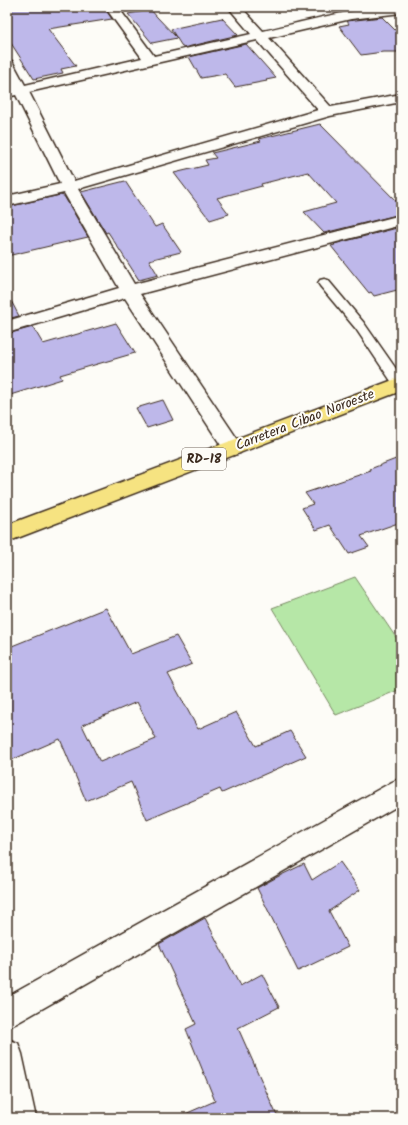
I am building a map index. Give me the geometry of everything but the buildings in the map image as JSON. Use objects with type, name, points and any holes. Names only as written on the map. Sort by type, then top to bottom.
[{"type":"main road","name":"Carretera Cibao Noroeste","points":[[7,534],[400,384]]},
{"type":"street","points":[[111,7],[151,61]]},
{"type":"street","points":[[234,7],[328,112]]},
{"type":"street","points":[[14,92],[260,36],[347,11],[401,9]]},
{"type":"street","points":[[7,64],[14,92],[128,291],[233,448]]},
{"type":"street","points":[[7,202],[69,187],[328,112],[401,98]]},
{"type":"street","points":[[7,326],[128,291],[401,220]]},
{"type":"street","points":[[7,1013],[401,790]]},
{"type":"street","points":[[7,1054],[20,1118]]},
{"type":"lane","points":[[324,283],[360,326],[400,384]]},
{"type":"green space","points":[[355,577],[401,645],[401,689],[336,715],[272,608]]}]
